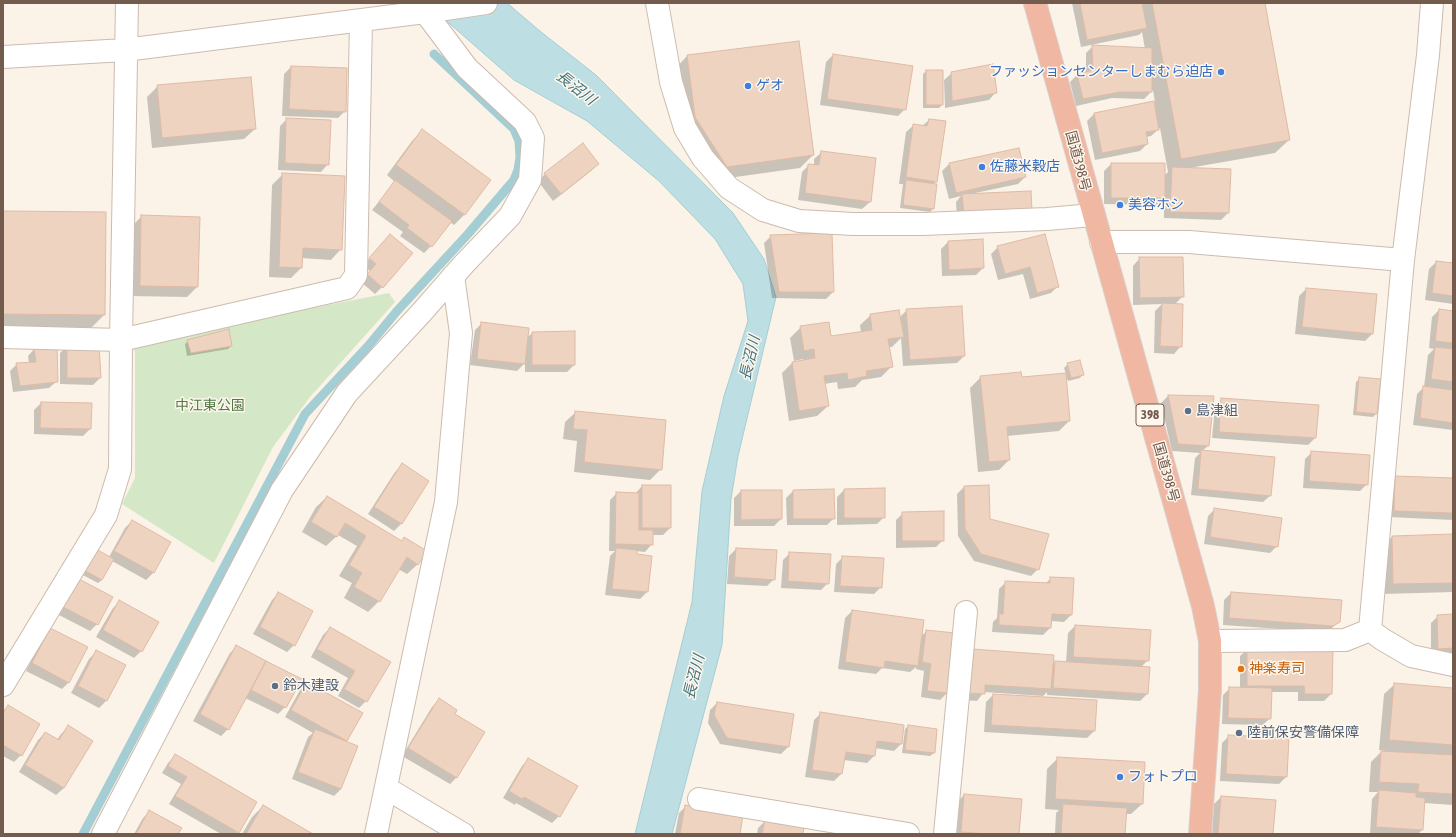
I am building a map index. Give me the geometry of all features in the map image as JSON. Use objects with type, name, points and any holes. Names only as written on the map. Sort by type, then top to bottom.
[{"type":"highway","name":"国道398号","points":[[1034,3],[1190,554],[1210,641],[1209,697],[1200,834]]},
{"type":"street","points":[[3,684],[106,515],[120,469],[125,50],[127,3]]},
{"type":"street","points":[[3,57],[125,50],[486,3]]},
{"type":"street","points":[[657,3],[671,82],[685,128],[703,158],[729,188],[763,210],[799,221],[854,224],[923,224],[1023,220],[1093,215]]},
{"type":"street","points":[[1370,630],[1403,260],[1428,55],[1432,3]]},
{"type":"street","points":[[103,834],[282,490],[347,393],[453,276],[510,216],[530,180],[533,138],[525,122],[467,68],[425,12]]},
{"type":"street","points":[[3,337],[121,340],[347,288],[356,275],[361,20]]},
{"type":"street","points":[[1101,242],[1189,242],[1403,260]]},
{"type":"street","points":[[376,834],[446,502],[461,333],[453,276]]},
{"type":"street","points":[[945,834],[966,612]]},
{"type":"street","points":[[1210,641],[1345,640],[1370,630]]},
{"type":"street","points":[[1370,630],[1411,656],[1453,665]]},
{"type":"street","points":[[386,788],[463,834]]},
{"type":"street","points":[[699,799],[908,834]]},
{"type":"green space","name":"中江東公園","points":[[389,293],[395,302],[310,397],[273,447],[214,563],[122,504],[135,478],[134,347],[241,322]]},
{"type":"water","name":"長沼川","points":[[426,3],[507,3],[596,75],[733,213],[764,259],[776,297],[738,456],[731,499],[722,645],[672,834],[635,834],[692,602],[702,491],[724,396],[748,321],[743,284],[715,239],[659,181],[587,121],[514,80]]},
{"type":"building","points":[[1080,3],[1142,3],[1147,28],[1087,40]]},
{"type":"building","name":"ファッションセンターしまむら迫店","points":[[1152,3],[1265,3],[1290,140],[1181,159]]},
{"type":"building","name":"ゲオ","points":[[799,41],[814,155],[727,167],[695,117],[687,55]]},
{"type":"building","points":[[1092,45],[1152,48],[1152,92],[1120,92],[1083,99],[1077,74],[1093,70]]},
{"type":"building","points":[[833,54],[913,66],[906,110],[827,99]]},
{"type":"building","points":[[993,64],[997,93],[952,101],[951,72]]},
{"type":"building","points":[[291,66],[347,68],[346,112],[289,109]]},
{"type":"building","points":[[926,70],[943,70],[943,105],[926,105]]},
{"type":"building","points":[[251,77],[256,129],[162,138],[157,85]]},
{"type":"building","points":[[1154,101],[1159,130],[1146,132],[1148,144],[1102,153],[1094,113]]},
{"type":"building","points":[[286,118],[331,120],[329,165],[285,163]]},
{"type":"building","points":[[929,119],[946,121],[937,182],[906,177],[913,124],[927,126]]},
{"type":"building","points":[[422,129],[491,180],[465,215],[396,165]]},
{"type":"building","points":[[583,143],[599,164],[561,194],[544,173]]},
{"type":"building","points":[[1019,148],[1026,177],[956,193],[949,163]]},
{"type":"building","points":[[821,151],[876,158],[871,202],[805,193],[808,164],[819,165]]},
{"type":"building","points":[[1111,163],[1165,163],[1165,198],[1111,198]]},
{"type":"building","points":[[1172,167],[1231,169],[1229,213],[1170,212]]},
{"type":"building","points":[[282,173],[345,176],[342,250],[303,248],[302,268],[279,267]]},
{"type":"building","points":[[395,180],[452,221],[432,247],[407,228],[409,225],[379,202]]},
{"type":"building","points":[[906,180],[937,184],[934,209],[903,205]]},
{"type":"building","points":[[1031,191],[1032,211],[964,214],[962,194]]},
{"type":"building","points":[[3,211],[106,212],[105,315],[3,314]]},
{"type":"building","points":[[141,215],[200,217],[198,287],[140,286]]},
{"type":"building","points":[[832,233],[834,292],[779,292],[770,235]]},
{"type":"building","points":[[390,234],[413,253],[383,288],[367,274],[376,264],[369,258]]},
{"type":"building","points":[[1045,234],[1059,287],[1037,293],[1030,267],[1005,274],[997,246]]},
{"type":"building","points":[[983,239],[984,268],[949,270],[948,241]]},
{"type":"building","points":[[1139,257],[1183,257],[1184,297],[1140,298]]},
{"type":"building","points":[[1436,261],[1453,263],[1453,296],[1432,293]]},
{"type":"building","points":[[1306,288],[1377,294],[1373,334],[1302,327]]},
{"type":"building","points":[[1162,303],[1183,304],[1182,347],[1160,346]]},
{"type":"building","points":[[962,306],[965,356],[910,360],[906,309]]},
{"type":"building","points":[[1439,309],[1453,311],[1453,343],[1435,341]]},
{"type":"building","points":[[899,310],[904,337],[888,339],[893,367],[866,371],[867,376],[848,380],[847,373],[824,376],[829,406],[799,411],[792,362],[815,358],[814,349],[804,351],[800,326],[829,322],[831,336],[872,330],[870,314]]},
{"type":"building","points":[[481,322],[529,328],[525,364],[477,359]]},
{"type":"building","points":[[229,329],[232,346],[191,353],[187,340]]},
{"type":"building","points":[[575,331],[575,365],[532,365],[532,332]]},
{"type":"building","points":[[67,345],[99,345],[101,378],[67,378]]},
{"type":"building","points":[[57,346],[58,382],[20,386],[16,363],[36,362],[34,348]]},
{"type":"building","points":[[1435,347],[1453,349],[1453,382],[1431,379]]},
{"type":"building","points":[[1080,360],[1084,375],[1071,378],[1067,363]]},
{"type":"building","points":[[1021,372],[1022,377],[1066,373],[1070,421],[1007,427],[1010,460],[989,462],[980,376]]},
{"type":"building","points":[[1359,377],[1381,379],[1377,414],[1356,412]]},
{"type":"building","points":[[1423,386],[1453,390],[1453,423],[1420,418]]},
{"type":"building","points":[[1168,395],[1214,396],[1209,446],[1178,444]]},
{"type":"building","points":[[1221,398],[1319,405],[1316,438],[1219,432]]},
{"type":"building","points":[[41,402],[92,403],[91,429],[40,428]]},
{"type":"building","points":[[575,411],[666,420],[662,470],[584,462],[587,430],[573,429]]},
{"type":"building","points":[[1201,450],[1275,457],[1271,496],[1198,489]]},
{"type":"building","points":[[1311,451],[1370,455],[1368,485],[1309,481]]},
{"type":"building","points":[[402,463],[429,481],[402,524],[374,507]]},
{"type":"building","points":[[1395,476],[1453,478],[1453,513],[1394,511]]},
{"type":"building","points":[[642,485],[671,485],[671,528],[642,528]]},
{"type":"building","points":[[989,485],[990,519],[1049,534],[1039,570],[981,554],[965,529],[964,486]]},
{"type":"building","points":[[885,488],[885,518],[844,518],[844,489]]},
{"type":"building","points":[[834,489],[835,519],[793,519],[793,490]]},
{"type":"building","points":[[741,490],[782,490],[782,519],[741,520]]},
{"type":"building","points":[[616,492],[639,493],[639,530],[653,530],[653,545],[615,544]]},
{"type":"building","points":[[327,496],[402,541],[404,537],[427,551],[418,565],[407,557],[380,602],[354,587],[362,573],[349,565],[366,536],[345,523],[337,537],[311,522]]},
{"type":"building","points":[[1214,508],[1282,518],[1278,547],[1210,537]]},
{"type":"building","points":[[944,511],[944,541],[902,541],[902,512]]},
{"type":"building","points":[[132,520],[171,542],[154,573],[114,551]]},
{"type":"building","points":[[1453,534],[1453,583],[1393,584],[1392,536]]},
{"type":"building","points":[[94,548],[114,559],[102,580],[82,569]]},
{"type":"building","points":[[616,548],[637,550],[637,554],[652,556],[648,592],[612,589]]},
{"type":"building","points":[[736,548],[777,550],[775,580],[734,577]]},
{"type":"building","points":[[789,552],[831,554],[829,584],[788,581]]},
{"type":"building","points":[[842,556],[884,558],[882,588],[840,586]]},
{"type":"building","points":[[1050,577],[1074,578],[1072,615],[1052,614],[1051,628],[999,625],[999,614],[1003,614],[1005,581],[1050,583]]},
{"type":"building","points":[[79,579],[113,597],[98,625],[63,607]]},
{"type":"building","points":[[278,592],[313,611],[295,646],[260,627]]},
{"type":"building","points":[[1231,592],[1342,600],[1340,622],[1333,626],[1229,618]]},
{"type":"building","points":[[119,600],[159,622],[142,652],[103,630]]},
{"type":"building","points":[[852,610],[924,620],[918,666],[885,661],[884,668],[845,662]]},
{"type":"building","points":[[1453,614],[1453,648],[1438,649],[1437,615]]},
{"type":"building","points":[[1075,625],[1151,630],[1149,661],[1073,657]]},
{"type":"building","points":[[330,627],[391,662],[367,702],[344,689],[355,671],[317,649]]},
{"type":"building","points":[[50,628],[88,647],[69,683],[32,663]]},
{"type":"building","points":[[926,630],[955,633],[948,693],[927,691],[931,664],[922,662]]},
{"type":"building","points":[[236,645],[266,661],[229,730],[200,714]]},
{"type":"building","points":[[1247,648],[1333,649],[1332,694],[1305,694],[1304,686],[1247,686]]},
{"type":"building","points":[[972,649],[1054,655],[1051,689],[985,685],[985,694],[969,693]]},
{"type":"building","points":[[96,650],[126,665],[107,701],[78,686]]},
{"type":"building","points":[[266,661],[302,679],[286,708],[251,690]]},
{"type":"building","points":[[1055,661],[1150,667],[1148,694],[1053,688]]},
{"type":"building","points":[[307,682],[363,713],[347,741],[291,710]]},
{"type":"building","points":[[1394,683],[1453,688],[1453,745],[1389,740]]},
{"type":"building","points":[[1229,687],[1272,688],[1271,719],[1228,718]]},
{"type":"building","points":[[993,694],[1097,700],[1095,731],[991,725]]},
{"type":"building","points":[[439,698],[457,710],[455,714],[485,732],[457,778],[408,748]]},
{"type":"building","points":[[717,702],[794,714],[789,747],[727,738],[714,715]]},
{"type":"building","points":[[8,705],[40,724],[22,756],[3,745],[3,713]]},
{"type":"building","points":[[820,712],[904,725],[902,744],[877,741],[875,756],[846,752],[842,774],[812,770]]},
{"type":"building","points":[[68,725],[93,741],[64,788],[25,765],[45,732],[59,740]]},
{"type":"building","points":[[908,725],[937,729],[935,753],[905,750]]},
{"type":"building","points":[[315,729],[358,746],[341,789],[298,772]]},
{"type":"building","points":[[1228,735],[1289,738],[1287,777],[1226,774]]},
{"type":"building","points":[[1381,751],[1453,755],[1453,794],[1418,792],[1419,784],[1379,782]]},
{"type":"building","points":[[175,754],[257,802],[239,833],[175,796],[187,777],[168,766]]},
{"type":"building","points":[[1057,757],[1145,762],[1143,804],[1055,799]]},
{"type":"building","points":[[528,758],[578,786],[560,817],[524,797],[522,799],[509,791]]},
{"type":"building","points":[[1379,790],[1416,793],[1416,797],[1425,798],[1423,830],[1376,827]]},
{"type":"building","points":[[964,794],[1022,799],[1019,834],[961,832]]},
{"type":"building","points":[[1221,796],[1276,800],[1273,834],[1218,834]]},
{"type":"building","points":[[1063,804],[1127,808],[1125,834],[1061,834]]},
{"type":"building","points":[[263,805],[313,834],[246,834]]},
{"type":"building","points":[[685,805],[743,815],[740,834],[680,834]]},
{"type":"building","points":[[149,810],[182,828],[178,834],[136,834]]},
{"type":"building","points":[[765,820],[804,826],[803,834],[762,834]]},
{"type":"waterway","points":[[83,834],[305,414],[369,345],[397,311],[468,234],[514,180],[518,170],[520,157],[519,141],[514,129],[434,54]]},
{"type":"place","name":"ファッションセンターしまむら迫店","points":[[1221,72]]},
{"type":"place","name":"ゲオ","points":[[748,86]]},
{"type":"place","name":"佐藤米穀店","points":[[982,167]]},
{"type":"place","name":"美容ホシ","points":[[1120,205]]},
{"type":"place","name":"島津組","points":[[1188,411]]},
{"type":"place","name":"神楽寿司","points":[[1241,669]]},
{"type":"place","name":"鈴木建設","points":[[275,686]]},
{"type":"place","name":"陸前保安警備保障","points":[[1239,733]]},
{"type":"place","name":"フォトプロ","points":[[1120,777]]}]
